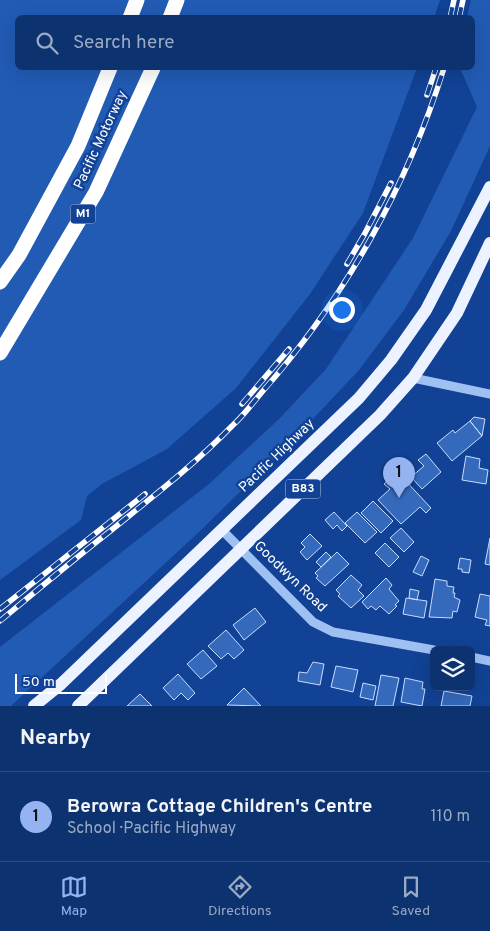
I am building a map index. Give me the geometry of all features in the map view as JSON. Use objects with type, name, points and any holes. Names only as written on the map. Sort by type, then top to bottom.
[{"type":"highway","points":[[131,15],[137,0]]},
{"type":"highway","points":[[171,15],[177,0]]},
{"type":"highway","name":"Pacific Motorway","points":[[0,282],[18,255],[78,146],[109,70]]},
{"type":"highway","name":"Pacific Motorway","points":[[0,354],[96,192],[152,70]]},
{"type":"main road","name":"Pacific Highway","points":[[34,706],[60,684],[359,398],[391,360],[426,310],[490,187]]},
{"type":"main road","name":"B83","points":[[78,706],[380,415],[412,378],[457,312],[490,243]]},
{"type":"street","points":[[412,378],[490,394]]},
{"type":"street","name":"Goodwyn Road","points":[[221,529],[314,622],[333,632],[430,649]]},
{"type":"street","points":[[475,658],[490,661]]},
{"type":"shaded area","points":[[0,0],[440,0],[435,15],[15,15],[15,70],[416,70],[363,213],[310,294],[236,388],[167,449],[102,484],[87,496],[81,520],[0,580]]},
{"type":"shaded area","points":[[471,0],[490,0],[490,146],[451,231],[404,310],[359,370],[296,437],[199,532],[11,706],[0,706],[0,647],[209,484],[279,419],[326,369],[413,238],[477,107],[461,70],[475,70],[475,15],[467,15]]},
{"type":"building","points":[[474,417],[485,419],[482,436],[470,421]]},
{"type":"building","points":[[470,421],[482,436],[452,461],[437,443],[453,430],[455,433]]},
{"type":"building","points":[[426,454],[441,472],[422,489],[411,477],[424,466],[418,460]]},
{"type":"building","points":[[466,456],[480,459],[479,468],[488,470],[486,484],[462,480]]},
{"type":"building","points":[[393,476],[398,482],[403,478],[431,508],[426,513],[420,507],[401,524],[378,500],[390,489],[384,484]]},
{"type":"building","points":[[373,501],[393,521],[381,533],[361,513]]},
{"type":"building","points":[[334,512],[347,526],[342,531],[337,525],[333,529],[325,520]]},
{"type":"building","points":[[357,512],[377,532],[365,543],[345,523]]},
{"type":"building","points":[[401,528],[414,542],[404,552],[390,538]]},
{"type":"building","points":[[310,534],[322,546],[307,560],[300,552],[305,547],[301,543]]},
{"type":"building","points":[[490,538],[490,565],[485,564]]},
{"type":"building","points":[[385,543],[399,557],[389,567],[375,553]]},
{"type":"building","points":[[326,552],[331,557],[321,567],[316,562]]},
{"type":"building","points":[[337,552],[349,564],[325,586],[316,578],[318,576],[315,573]]},
{"type":"building","points":[[421,556],[429,560],[422,576],[413,572]]},
{"type":"building","points":[[460,558],[471,560],[469,573],[458,569]]},
{"type":"building","points":[[351,575],[362,585],[358,590],[364,596],[351,608],[338,596],[340,594],[336,590]]},
{"type":"building","points":[[386,578],[392,585],[389,589],[399,601],[389,614],[380,606],[376,610],[371,606],[368,609],[362,602]]},
{"type":"building","points":[[435,579],[447,581],[447,586],[454,587],[454,597],[460,600],[457,612],[453,611],[452,618],[429,617]]},
{"type":"building","points":[[410,589],[419,591],[417,600],[409,598]]},
{"type":"building","points":[[480,594],[490,596],[490,626],[485,625],[487,620],[475,617]]},
{"type":"building","points":[[406,598],[427,601],[424,618],[403,614]]},
{"type":"building","points":[[255,608],[266,622],[244,640],[233,625]]},
{"type":"building","points":[[226,630],[244,650],[234,659],[228,653],[221,659],[208,646]]},
{"type":"building","points":[[203,650],[217,666],[201,679],[187,664]]},
{"type":"building","points":[[313,662],[324,664],[320,685],[298,681],[299,672],[307,673]]},
{"type":"building","points":[[336,666],[358,670],[353,692],[331,687]]},
{"type":"building","points":[[178,674],[195,693],[188,700],[181,693],[174,700],[163,688]]},
{"type":"building","points":[[381,675],[399,678],[393,706],[375,706]]},
{"type":"building","points":[[405,678],[423,682],[422,689],[425,689],[422,706],[401,702]]},
{"type":"building","points":[[363,683],[376,686],[373,700],[360,697]]},
{"type":"building","points":[[244,688],[261,706],[227,705]]},
{"type":"building","points":[[444,691],[472,696],[470,706],[441,706]]},
{"type":"building","points":[[140,694],[152,706],[127,706]]},
{"type":"railway","points":[[451,15],[454,0]]},
{"type":"railway","points":[[460,15],[463,0]]},
{"type":"railway","points":[[427,95],[435,70]]},
{"type":"railway","points":[[0,621],[203,454],[240,418],[292,356],[346,280],[392,198],[412,156],[443,70]]},
{"type":"railway","points":[[347,264],[391,183]]},
{"type":"railway","points":[[242,404],[289,349]]},
{"type":"railway","points":[[0,609],[145,494]]},
{"type":"place","name":"Berowra Cottage Children's Centre","points":[[399,498]]}]
